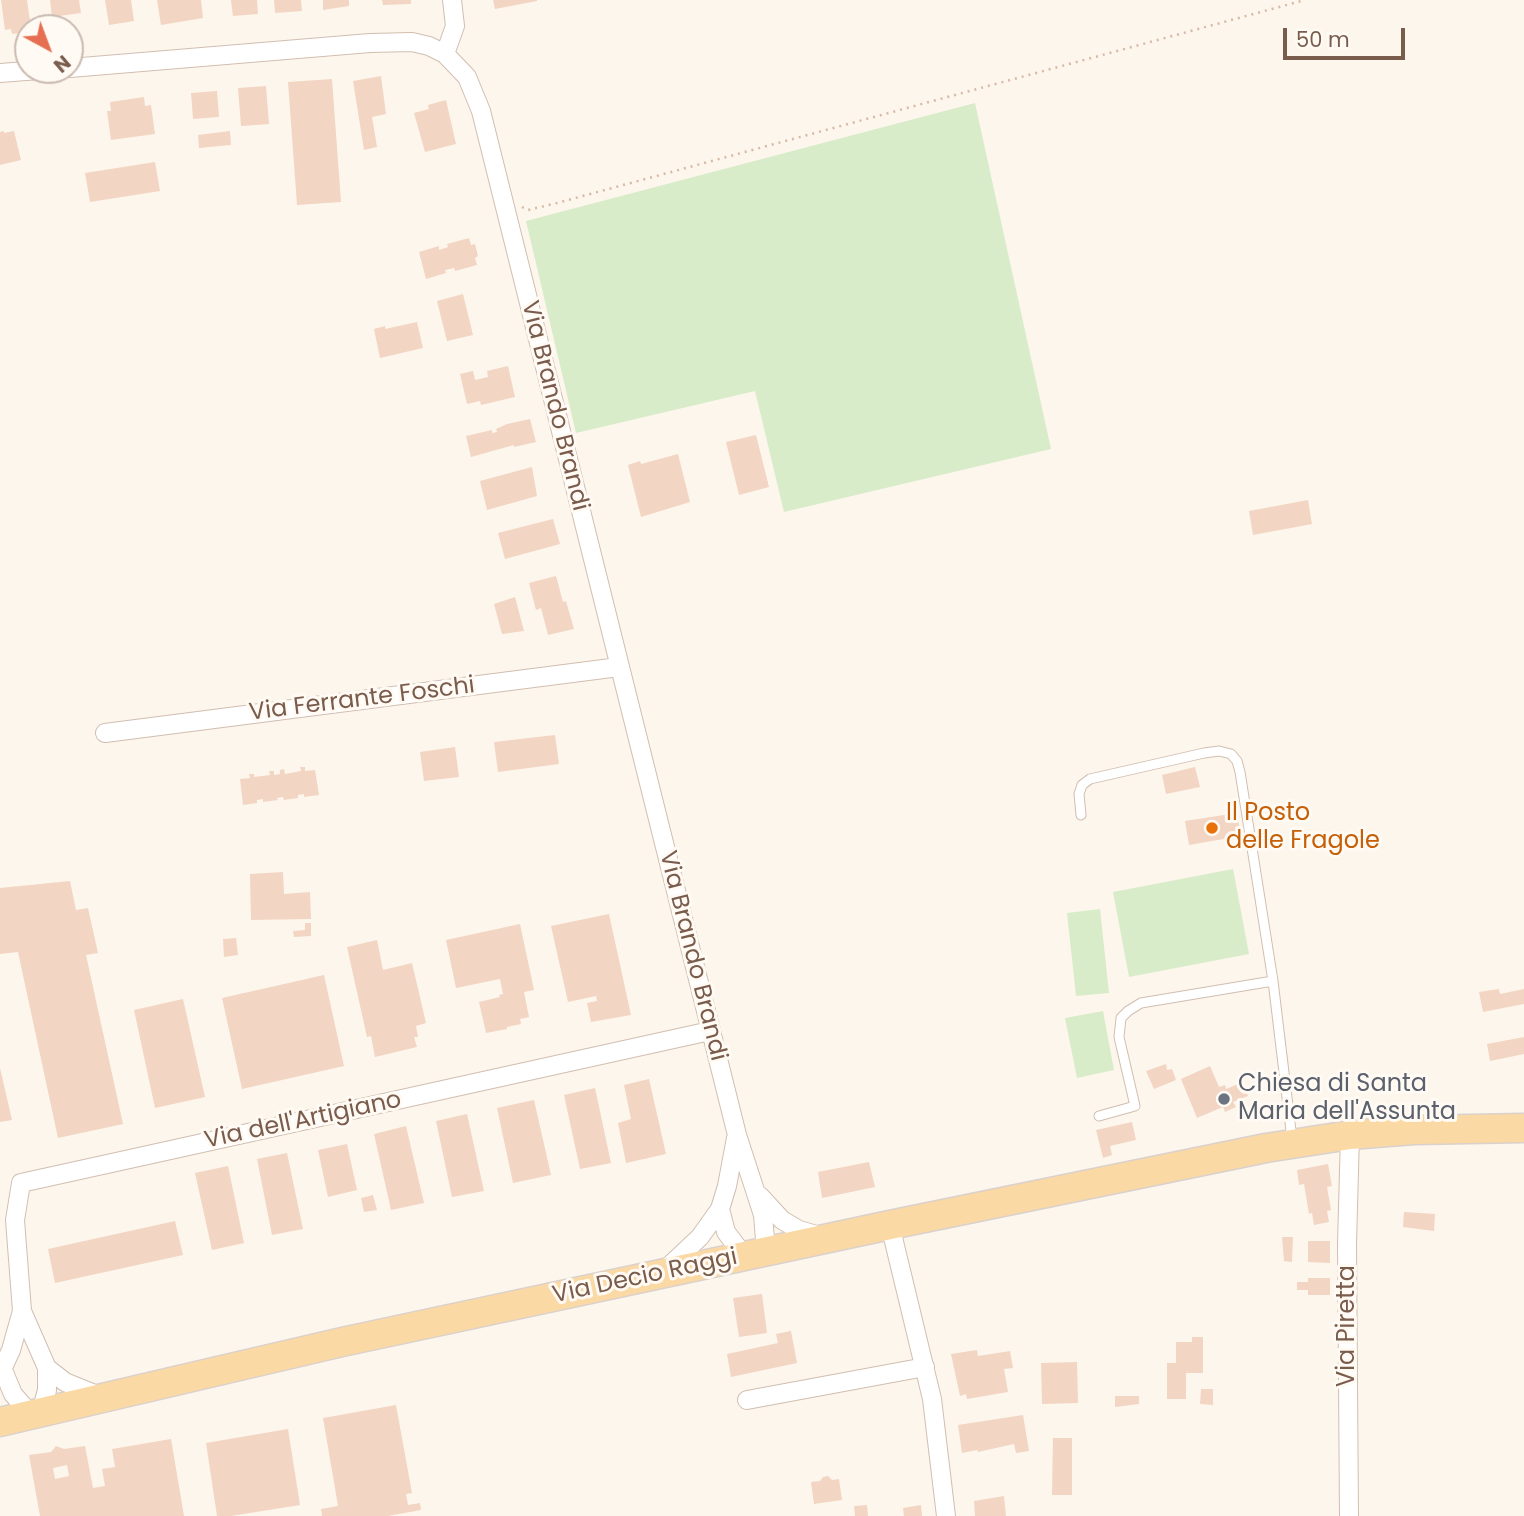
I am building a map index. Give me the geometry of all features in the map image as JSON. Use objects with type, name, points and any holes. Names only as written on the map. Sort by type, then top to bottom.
[{"type":"main road","name":"Via Decio Raggi","points":[[0,1422],[355,1339],[890,1225],[1292,1144],[1350,1135],[1414,1130],[1524,1128]]},
{"type":"street","points":[[445,54],[455,26],[452,0]]},
{"type":"street","name":"Via Brando Brandi","points":[[84,67],[412,42],[445,54],[467,77],[481,111],[737,1135],[757,1192],[765,1227],[755,1254]]},
{"type":"street","name":"Via Ferrante Foschi","points":[[105,733],[619,667]]},
{"type":"street","name":"Via dell'Artigiano","points":[[22,1311],[2,1372],[13,1394],[36,1413],[47,1390],[47,1368],[22,1311],[15,1220],[21,1183],[710,1031]]},
{"type":"street","name":"Via Brando Brandi","points":[[661,1274],[700,1237],[720,1209],[737,1135]]},
{"type":"street","name":"Via Piretta","points":[[1349,1516],[1350,1135]]},
{"type":"street","name":"Via Brando Brandi","points":[[757,1192],[782,1220],[799,1230],[830,1238]]},
{"type":"street","points":[[720,1209],[726,1232],[755,1254]]},
{"type":"street","points":[[890,1225],[925,1367],[937,1432],[946,1516]]},
{"type":"street","points":[[747,1400],[925,1367]]},
{"type":"street","points":[[47,1368],[65,1382],[104,1397]]},
{"type":"lane","points":[[1080,815],[1079,794],[1082,785],[1090,779],[1219,751],[1231,754],[1237,761],[1273,981],[1292,1144]]},
{"type":"lane","points":[[1100,1116],[1135,1106],[1119,1037],[1121,1018],[1128,1011],[1141,1003],[1273,981]]},
{"type":"path","points":[[521,207],[528,210],[558,203],[1305,0]]},
{"type":"green space","points":[[975,103],[1051,449],[784,512],[755,391],[576,433],[526,221]]},
{"type":"green space","points":[[1233,869],[1249,954],[1129,977],[1113,892]]},
{"type":"green space","points":[[1100,909],[1109,993],[1076,996],[1067,913]]},
{"type":"green space","points":[[1103,1011],[1114,1070],[1077,1078],[1065,1018]]},
{"type":"building","points":[[1,0],[27,0],[29,14],[14,14],[14,34],[11,29],[5,30]]},
{"type":"building","points":[[50,0],[79,0],[81,13],[52,14]]},
{"type":"building","points":[[105,0],[131,0],[134,21],[109,25]]},
{"type":"building","points":[[157,0],[201,0],[203,18],[161,25]]},
{"type":"building","points":[[231,0],[257,0],[258,14],[233,16]]},
{"type":"building","points":[[274,0],[301,0],[302,11],[275,13]]},
{"type":"building","points":[[323,0],[349,0],[349,6],[323,10]]},
{"type":"building","points":[[382,0],[411,0],[411,4],[383,5]]},
{"type":"building","points":[[493,0],[537,0],[537,1],[495,9]]},
{"type":"building","points":[[381,76],[386,114],[372,117],[377,147],[364,150],[353,81]]},
{"type":"building","points":[[332,79],[341,202],[297,205],[288,82]]},
{"type":"building","points":[[266,86],[269,124],[241,126],[238,88]]},
{"type":"building","points":[[217,91],[219,117],[193,119],[191,93]]},
{"type":"building","points":[[144,97],[145,106],[151,105],[155,134],[111,140],[107,111],[111,111],[110,102]]},
{"type":"building","points":[[446,100],[456,144],[425,152],[414,113],[429,109],[428,105]]},
{"type":"building","points":[[14,131],[21,160],[0,165],[0,132]]},
{"type":"building","points":[[230,131],[231,145],[199,148],[198,135]]},
{"type":"building","points":[[155,162],[160,191],[90,202],[85,173]]},
{"type":"building","points":[[469,238],[471,245],[475,244],[477,265],[455,271],[454,268],[445,270],[446,273],[426,279],[419,252],[439,246],[439,250],[448,247],[447,244]]},
{"type":"building","points":[[463,294],[473,335],[447,341],[437,301]]},
{"type":"building","points":[[417,322],[423,348],[380,358],[374,329]]},
{"type":"building","points":[[508,366],[515,397],[481,405],[480,401],[467,404],[460,374],[473,371],[475,380],[488,377],[487,371]]},
{"type":"building","points":[[530,419],[536,442],[471,457],[466,436],[492,430],[492,433],[497,432],[496,429],[507,424]]},
{"type":"building","points":[[756,435],[769,487],[739,495],[726,442]]},
{"type":"building","points":[[678,454],[690,502],[641,517],[628,465]]},
{"type":"building","points":[[532,467],[537,496],[487,510],[480,481]]},
{"type":"building","points":[[1308,500],[1312,524],[1253,535],[1249,511]]},
{"type":"building","points":[[553,519],[560,544],[505,559],[498,533]]},
{"type":"building","points":[[556,576],[574,629],[548,635],[541,608],[536,610],[529,583]]},
{"type":"building","points":[[515,597],[524,631],[502,634],[494,604]]},
{"type":"building","points":[[555,735],[559,764],[498,772],[494,742]]},
{"type":"building","points":[[455,747],[459,777],[424,781],[420,752]]},
{"type":"building","points":[[300,767],[305,767],[305,771],[315,770],[319,795],[304,797],[304,794],[298,795],[298,798],[284,800],[283,797],[263,802],[263,799],[257,800],[257,803],[243,805],[240,779],[250,778],[249,774],[254,774],[254,777],[270,775],[269,771],[274,771],[274,775],[280,774],[280,770],[284,769],[285,774],[301,771]]},
{"type":"building","points":[[1195,767],[1200,787],[1166,794],[1162,775]]},
{"type":"building","points":[[1237,813],[1241,836],[1189,845],[1185,821]]},
{"type":"building","points":[[283,872],[284,894],[310,892],[311,919],[251,920],[250,874]]},
{"type":"building","points":[[70,881],[76,910],[88,908],[98,953],[86,955],[123,1124],[58,1138],[18,952],[0,954],[0,888]]},
{"type":"building","points":[[609,914],[631,1015],[591,1022],[587,1003],[597,1001],[596,996],[568,1002],[551,926]]},
{"type":"building","points":[[305,923],[311,923],[311,936],[294,937],[293,931],[305,930]]},
{"type":"building","points":[[520,924],[534,990],[524,992],[529,1017],[520,1019],[521,1024],[486,1033],[479,1002],[503,994],[500,979],[456,988],[446,940]]},
{"type":"building","points":[[236,938],[238,955],[224,957],[223,939]]},
{"type":"building","points":[[377,940],[383,970],[412,963],[426,1023],[416,1026],[418,1037],[414,1037],[417,1047],[375,1057],[371,1036],[367,1037],[347,947]]},
{"type":"building","points":[[324,975],[344,1066],[242,1089],[222,998]]},
{"type":"building","points":[[1499,989],[1500,994],[1524,989],[1524,1004],[1483,1012],[1479,992]]},
{"type":"building","points":[[183,999],[205,1097],[155,1108],[134,1010]]},
{"type":"building","points":[[1524,1037],[1524,1054],[1490,1061],[1487,1044]]},
{"type":"building","points":[[1166,1064],[1167,1070],[1172,1069],[1176,1080],[1154,1089],[1146,1071]]},
{"type":"building","points":[[1210,1066],[1219,1087],[1225,1085],[1226,1089],[1243,1082],[1248,1096],[1233,1102],[1236,1107],[1225,1112],[1223,1107],[1197,1118],[1181,1079]]},
{"type":"building","points":[[0,1068],[12,1120],[0,1122]]},
{"type":"building","points":[[649,1079],[666,1154],[626,1163],[618,1123],[631,1119],[624,1085]]},
{"type":"building","points":[[595,1088],[611,1163],[580,1169],[564,1095]]},
{"type":"building","points":[[534,1100],[551,1175],[513,1183],[497,1108]]},
{"type":"building","points":[[467,1114],[484,1191],[452,1197],[436,1121]]},
{"type":"building","points":[[1132,1122],[1136,1140],[1110,1146],[1112,1155],[1103,1158],[1096,1130]]},
{"type":"building","points":[[406,1126],[424,1203],[391,1210],[374,1134]]},
{"type":"building","points":[[347,1144],[357,1190],[328,1197],[318,1150]]},
{"type":"building","points":[[287,1153],[303,1229],[272,1235],[257,1159]]},
{"type":"building","points":[[869,1162],[875,1187],[822,1198],[818,1172]]},
{"type":"building","points":[[1328,1164],[1332,1186],[1327,1187],[1331,1210],[1327,1211],[1329,1222],[1314,1225],[1312,1213],[1309,1214],[1304,1184],[1299,1185],[1297,1170]]},
{"type":"building","points":[[228,1166],[244,1243],[212,1250],[195,1173]]},
{"type":"building","points":[[373,1195],[377,1210],[364,1212],[361,1198]]},
{"type":"building","points":[[1404,1212],[1435,1214],[1434,1231],[1403,1227]]},
{"type":"building","points":[[175,1221],[183,1255],[55,1283],[48,1249]]},
{"type":"building","points":[[1282,1237],[1293,1237],[1292,1262],[1284,1261]]},
{"type":"building","points":[[1308,1241],[1330,1241],[1330,1263],[1308,1262]]},
{"type":"building","points":[[1308,1278],[1330,1278],[1330,1295],[1308,1295],[1308,1290],[1297,1290],[1297,1282],[1308,1282]]},
{"type":"building","points":[[762,1294],[767,1333],[739,1337],[733,1298]]},
{"type":"building","points":[[791,1331],[797,1363],[731,1377],[727,1354],[778,1343],[776,1334]]},
{"type":"building","points":[[1192,1337],[1203,1337],[1203,1373],[1186,1373],[1186,1399],[1167,1399],[1167,1363],[1176,1363],[1176,1342],[1192,1342]]},
{"type":"building","points":[[977,1350],[978,1356],[1010,1351],[1013,1368],[1004,1369],[1008,1392],[967,1399],[966,1394],[960,1396],[951,1354]]},
{"type":"building","points":[[1077,1362],[1078,1403],[1042,1404],[1041,1363]]},
{"type":"building","points":[[1201,1389],[1213,1389],[1213,1405],[1200,1404]]},
{"type":"building","points":[[1115,1396],[1139,1396],[1139,1404],[1115,1407]]},
{"type":"building","points":[[396,1405],[412,1493],[406,1494],[408,1505],[420,1503],[421,1510],[388,1516],[322,1516],[321,1509],[338,1506],[323,1418]]},
{"type":"building","points":[[1023,1415],[1029,1451],[1016,1453],[1014,1444],[962,1453],[958,1425]]},
{"type":"building","points":[[288,1429],[300,1505],[217,1516],[206,1443]]},
{"type":"building","points":[[1053,1438],[1072,1438],[1072,1495],[1052,1495]]},
{"type":"building","points":[[171,1439],[184,1516],[40,1516],[29,1455],[51,1452],[56,1446],[64,1449],[85,1446],[93,1488],[105,1486],[102,1469],[115,1467],[112,1449]],"holes":[[[67,1465],[69,1476],[55,1479],[53,1468]]]},
{"type":"building","points":[[828,1476],[832,1480],[839,1479],[842,1500],[814,1504],[811,1482]]},
{"type":"building","points":[[1004,1496],[1006,1516],[975,1516],[974,1501]]},
{"type":"building","points":[[867,1505],[868,1516],[855,1516],[854,1506]]},
{"type":"building","points":[[921,1505],[922,1516],[904,1516],[903,1508]]},
{"type":"place","name":"Il Posto delle Fragole","points":[[1212,828]]},
{"type":"place","name":"Chiesa di Santa Maria dell'Assunta","points":[[1224,1099]]}]
